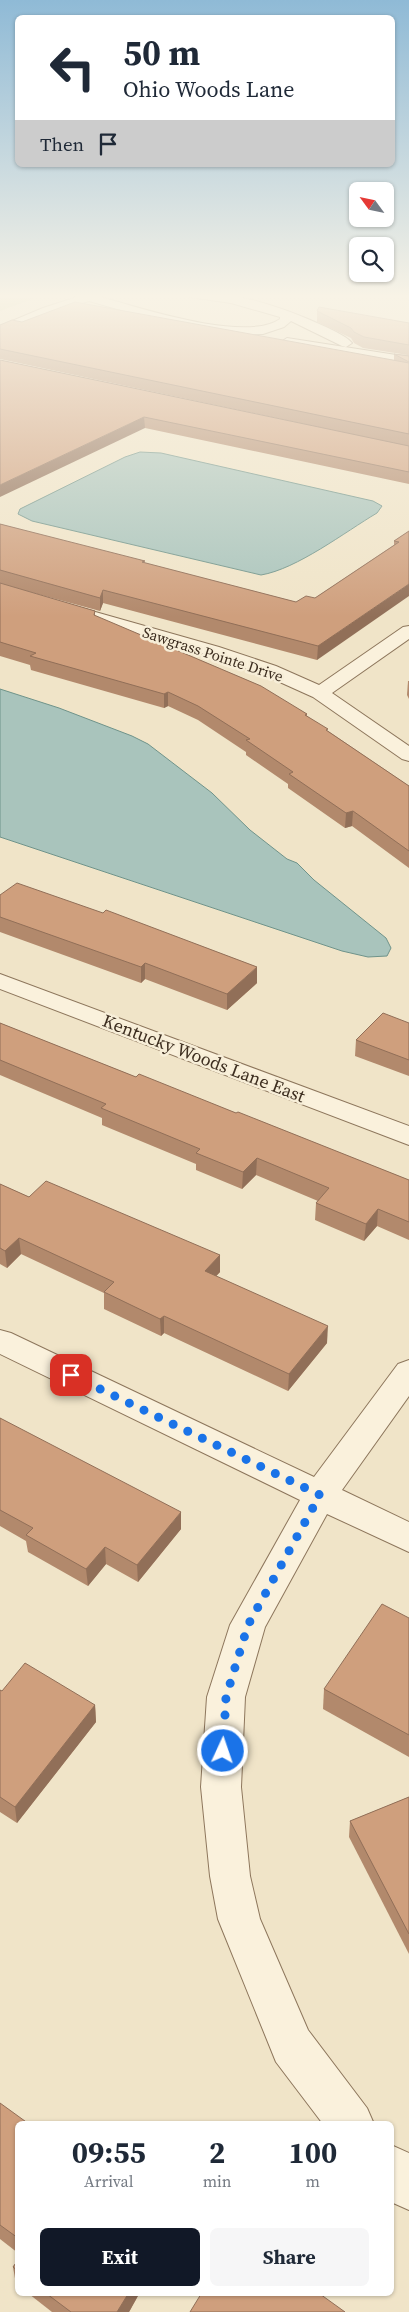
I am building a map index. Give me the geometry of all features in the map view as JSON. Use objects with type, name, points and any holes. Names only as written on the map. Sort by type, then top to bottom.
[{"type":"street","name":"Sawgrass Pointe Drive","points":[[0,590],[213,651],[269,670],[320,693],[409,755]]},
{"type":"street","points":[[320,693],[409,631]]},
{"type":"street","name":"Kentucky Woods Lane East","points":[[0,981],[409,1136]]},
{"type":"street","points":[[0,1341],[409,1538]]},
{"type":"street","points":[[349,2121],[292,2046],[239,1919],[230,1876],[221,1787],[226,1697],[248,1625],[320,1495],[409,1372]]},
{"type":"street","points":[[394,2171],[409,2187]]},
{"type":"water","points":[[140,452],[161,453],[373,501],[382,506],[377,513],[305,558],[261,575],[32,521],[18,514],[20,509],[125,457]]},
{"type":"water","points":[[0,689],[59,708],[148,744],[212,793],[250,830],[287,859],[297,863],[314,880],[386,938],[391,948],[387,956],[368,957],[342,951],[0,837]]},
{"type":"building","points":[[0,402],[199,402],[409,446],[409,472],[144,417],[0,485]]},
{"type":"building","points":[[255,402],[409,402],[409,434]]},
{"type":"building","points":[[0,524],[296,602],[306,596],[315,598],[399,542],[394,541],[409,531],[409,584],[318,646],[103,590],[100,598],[0,570]]},
{"type":"building","points":[[0,583],[95,611],[94,615],[261,686],[307,714],[305,715],[409,786],[409,851],[353,811],[346,813],[289,774],[293,772],[246,740],[250,739],[198,706],[168,692],[164,694],[30,656],[36,653],[0,642]]},
{"type":"building","points":[[17,883],[103,913],[106,910],[257,967],[227,994],[145,963],[141,967],[0,917],[0,895]]},
{"type":"building","points":[[383,1013],[409,1023],[409,1060],[356,1040]]},
{"type":"building","points":[[0,1023],[136,1077],[139,1074],[236,1113],[238,1112],[409,1180],[409,1222],[378,1209],[366,1224],[316,1203],[329,1188],[257,1158],[243,1172],[196,1153],[200,1149],[101,1108],[106,1104],[0,1060]]},
{"type":"building","points":[[46,1181],[220,1255],[205,1271],[328,1326],[289,1374],[164,1316],[160,1319],[104,1292],[114,1282],[19,1238],[5,1251],[0,1248],[0,1184],[29,1197]]},
{"type":"building","points":[[0,1418],[181,1512],[137,1565],[105,1547],[86,1569],[26,1535],[33,1528],[0,1510]]},
{"type":"building","points":[[382,1604],[409,1618],[409,1735],[324,1689]]},
{"type":"building","points":[[25,1663],[95,1705],[15,1807],[0,1797],[0,1690],[2,1691]]},
{"type":"building","points":[[409,1797],[409,1934],[350,1821]]},
{"type":"building","points":[[0,2103],[25,2121],[15,2121],[15,2236],[0,2225]]},
{"type":"building","points":[[50,2296],[127,2296],[117,2312],[71,2312]]},
{"type":"building","points":[[200,2296],[323,2296],[345,2312],[190,2312]]},
{"type":"route","points":[[71,1375],[320,1495],[248,1625],[226,1697],[223,1751]]}]
